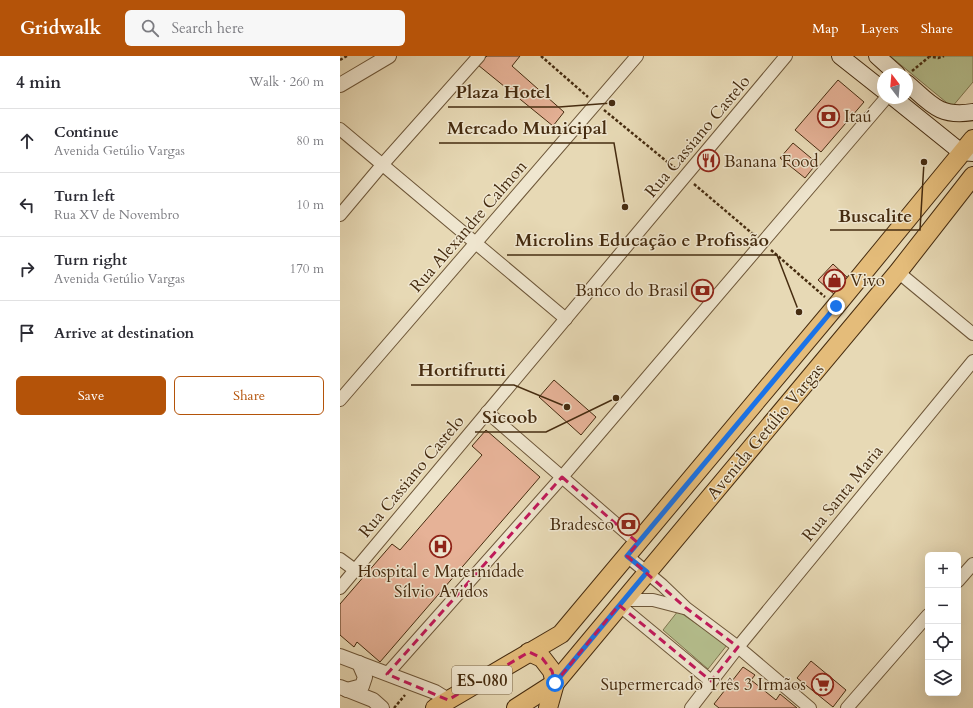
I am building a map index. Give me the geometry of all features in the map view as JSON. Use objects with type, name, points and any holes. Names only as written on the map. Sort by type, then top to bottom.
[{"type":"main road","points":[[840,56],[877,85]]},
{"type":"main road","points":[[877,56],[894,68]]},
{"type":"main road","points":[[913,85],[933,106],[941,111],[949,114],[973,112]]},
{"type":"main road","points":[[902,104],[967,153]]},
{"type":"main road","name":"Avenida Getúlio Vargas","points":[[441,704],[561,634],[836,306],[967,153],[973,139]]},
{"type":"main road","name":"Avenida Getúlio Vargas","points":[[555,683],[898,272],[973,176]]},
{"type":"main road","points":[[529,652],[542,658],[552,671],[555,683],[548,708]]},
{"type":"main road","points":[[516,708],[555,683]]},
{"type":"street","points":[[340,75],[371,56]]},
{"type":"street","points":[[340,85],[389,56]]},
{"type":"street","points":[[340,215],[382,165],[479,56]]},
{"type":"street","name":"Rua Alexandre Calmon","points":[[340,400],[637,56]]},
{"type":"street","name":"Rua Cassiano Castelo","points":[[340,588],[786,56]]},
{"type":"street","points":[[387,674],[562,477],[881,104]]},
{"type":"street","points":[[340,129],[566,320]]},
{"type":"street","points":[[898,272],[973,334]]},
{"type":"street","name":"Rua Santa Maria","points":[[711,682],[738,647],[973,361]]},
{"type":"street","points":[[487,412],[562,477],[633,549],[647,572],[686,608],[738,647],[810,708]]},
{"type":"street","points":[[340,559],[355,570]]},
{"type":"street","points":[[961,578],[973,564]]},
{"type":"street","points":[[621,603],[653,600],[686,608]]},
{"type":"street","points":[[621,603],[711,682],[691,708]]},
{"type":"street","points":[[847,708],[925,618]]},
{"type":"street","points":[[340,656],[435,692],[441,704]]},
{"type":"street","points":[[343,689],[362,686],[365,677],[359,663]]},
{"type":"street","points":[[343,689],[373,700],[382,708]]},
{"type":"path","points":[[340,60],[347,56]]},
{"type":"path","points":[[913,69],[928,56],[938,58],[944,56]]},
{"type":"path","points":[[394,708],[414,685]]},
{"type":"highlighted area","points":[[562,477],[638,543],[627,556],[686,608],[738,647],[711,681],[619,605],[555,683],[552,671],[542,658],[529,652],[448,700],[387,674]]},
{"type":"green space","points":[[890,56],[973,56],[973,82],[952,107],[913,75],[913,68],[905,68]]},
{"type":"green space","points":[[678,611],[727,645],[708,669],[663,630]]},
{"type":"building","points":[[487,56],[520,56],[512,66],[564,112],[553,126],[478,65]]},
{"type":"building","name":"Itaú","points":[[838,80],[864,102],[821,152],[795,130]]},
{"type":"building","points":[[793,143],[817,163],[805,178],[780,158]]},
{"type":"building","name":"Vivo","points":[[833,264],[849,279],[835,295],[818,280]]},
{"type":"building","points":[[554,380],[596,417],[581,435],[539,397]]},
{"type":"building","name":"Hospital e Maternidade Sílvio Avidos","points":[[486,430],[540,477],[380,662],[357,642],[354,647],[340,635],[340,604],[392,544],[400,550],[482,455],[472,446]]},
{"type":"building","name":"Supermercado Três 3 Irmãos","points":[[811,661],[846,690],[833,707],[797,678]]},
{"type":"building","points":[[743,667],[755,675],[751,680],[776,700],[780,694],[797,708],[719,708],[714,704]]},
{"type":"place","name":"Plaza Hotel","points":[[612,103]]},
{"type":"place","name":"Itaú","points":[[829,116]]},
{"type":"place","name":"Banana Food","points":[[709,161]]},
{"type":"place","name":"Buscalite","points":[[924,162]]},
{"type":"place","name":"Mercado Municipal","points":[[625,207]]},
{"type":"place","name":"Vivo","points":[[834,280]]},
{"type":"place","name":"Banco do Brasil","points":[[703,290]]},
{"type":"place","name":"Microlins Educação e Profissão","points":[[799,312]]},
{"type":"place","name":"Sicoob","points":[[616,398]]},
{"type":"place","name":"Hortifrutti","points":[[567,407]]},
{"type":"place","name":"Bradesco","points":[[629,524]]},
{"type":"place","name":"Hospital e Maternidade Sílvio Avidos","points":[[441,547]]},
{"type":"place","name":"Supermercado Três 3 Irmãos","points":[[822,684]]},
{"type":"route","points":[[555,683],[647,572],[627,556],[836,306]]}]
